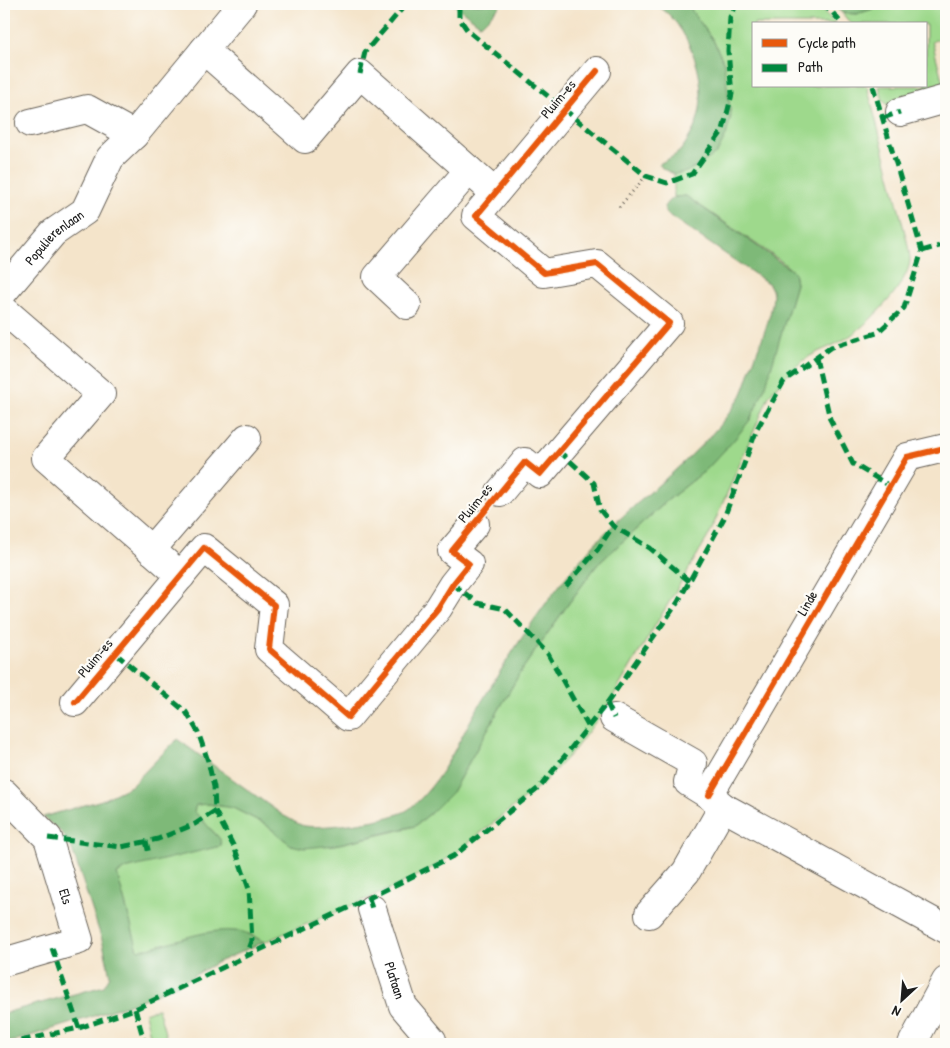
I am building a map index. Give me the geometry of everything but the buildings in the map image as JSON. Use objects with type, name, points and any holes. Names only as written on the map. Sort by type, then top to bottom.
[{"type":"street","name":"Populierenlaan","points":[[4,291],[53,233],[85,211],[110,158],[134,135],[242,4]]},
{"type":"street","points":[[204,50],[305,139],[360,74],[495,193]]},
{"type":"street","name":"Pluim-es","points":[[500,492],[525,462],[540,474],[669,322],[597,264],[544,273],[476,216],[597,71]]},
{"type":"street","points":[[900,112],[946,99]]},
{"type":"street","points":[[30,123],[87,110],[134,135]]},
{"type":"street","points":[[407,305],[377,277],[469,170]]},
{"type":"street","points":[[4,310],[101,394],[46,458],[181,576]]},
{"type":"street","points":[[151,550],[247,438]]},
{"type":"street","name":"Linde","points":[[649,914],[686,872],[716,801],[907,457],[945,448]]},
{"type":"street","name":"Pluim-es","points":[[75,702],[204,548],[274,605],[269,649],[348,717],[438,608],[453,584],[469,564],[452,551],[474,524]]},
{"type":"street","points":[[614,718],[693,763],[688,782],[716,801],[946,929]]},
{"type":"street","name":"Els","points":[[4,794],[48,838],[79,940],[4,962]]},
{"type":"street","name":"Plataan","points":[[372,909],[403,1006],[432,1040],[433,1044]]},
{"type":"street","points":[[912,1044],[946,981]]},
{"type":"path","points":[[619,207],[646,176]]},
{"type":"green space","points":[[453,4],[502,4],[481,25]]},
{"type":"green space","points":[[655,4],[687,4],[713,40],[724,63],[731,116],[726,136],[717,153],[686,172],[674,174],[663,169],[659,164],[680,150],[690,136],[697,122],[701,92],[695,60],[682,31],[671,17]]},
{"type":"green space","points":[[687,4],[812,4],[834,22],[752,22],[752,88],[868,88],[909,250],[908,270],[902,281],[885,304],[863,325],[845,339],[804,360],[785,377],[769,396],[709,535],[606,708],[575,749],[542,784],[452,856],[419,875],[264,942],[250,934],[212,932],[138,951],[117,874],[125,869],[220,839],[194,811],[195,805],[208,804],[233,808],[265,824],[291,845],[335,845],[392,832],[415,826],[432,812],[452,792],[521,671],[597,565],[668,500],[706,470],[783,327],[796,284],[794,272],[781,261],[686,196],[674,197],[674,174],[686,172],[724,63],[713,40]]},
{"type":"green space","points":[[832,4],[888,4],[857,14],[842,13]]},
{"type":"green space","points":[[888,4],[940,4],[946,23],[946,37],[932,41],[945,91],[889,106],[883,101],[880,88],[928,88],[928,22],[849,22],[842,13],[857,14]]},
{"type":"green space","points":[[686,196],[794,272],[796,284],[766,385],[750,420],[706,470],[668,500],[597,565],[521,671],[452,792],[415,826],[335,845],[304,848],[291,845],[265,824],[233,808],[208,804],[196,805],[194,811],[220,839],[221,846],[125,869],[117,874],[138,950],[198,934],[223,931],[243,932],[264,942],[218,962],[179,984],[141,1000],[4,1044],[4,1013],[104,986],[110,976],[103,943],[72,849],[63,834],[43,817],[102,800],[131,786],[177,739],[284,816],[305,826],[343,825],[390,817],[409,809],[431,787],[505,663],[578,562],[613,525],[710,437],[743,392],[768,321],[773,292],[769,284],[667,214],[664,207],[668,201],[676,197]]},
{"type":"green space","points":[[158,1008],[168,1044],[152,1044],[145,1013]]},
{"type":"marked path","points":[[360,74],[365,52],[406,4]]},
{"type":"marked path","points":[[459,7],[459,18],[468,31],[646,176],[667,183],[692,174],[723,130],[732,94],[728,51],[730,17],[737,4]]},
{"type":"marked path","points":[[821,4],[833,13],[840,22]]},
{"type":"marked path","points":[[6,1044],[79,1028],[135,1009],[369,898],[455,855],[540,787],[607,703],[678,602],[724,518],[757,429],[784,381],[831,347],[877,333],[904,308],[922,251],[874,88]]},
{"type":"marked path","points":[[883,118],[900,112]]},
{"type":"marked path","points":[[922,251],[946,244]]},
{"type":"marked path","points":[[816,358],[830,419],[853,464],[890,486]]},
{"type":"marked path","points":[[559,451],[594,483],[600,510],[613,526],[650,548],[689,581]]},
{"type":"marked path","points":[[566,586],[598,549],[613,526]]},
{"type":"marked path","points":[[453,584],[477,603],[505,609],[548,654],[588,726]]},
{"type":"marked path","points":[[116,654],[186,712],[198,732],[208,761],[214,787],[215,811],[235,849],[249,889],[252,941],[247,955]]},
{"type":"marked path","points":[[607,703],[614,718]]},
{"type":"marked path","points":[[48,838],[121,847],[158,839],[195,824],[215,811]]},
{"type":"marked path","points":[[146,841],[149,854]]},
{"type":"marked path","points":[[369,898],[372,909]]},
{"type":"marked path","points":[[52,948],[79,1028]]},
{"type":"marked path","points":[[135,1009],[145,1044]]},
{"type":"cycle path","points":[[75,702],[204,548],[274,605],[269,649],[348,717],[438,608],[453,584],[469,564],[452,551],[525,462],[540,474],[669,323],[597,264],[544,273],[476,216],[597,71]]},
{"type":"cycle path","points":[[709,795],[907,457],[945,448]]}]
